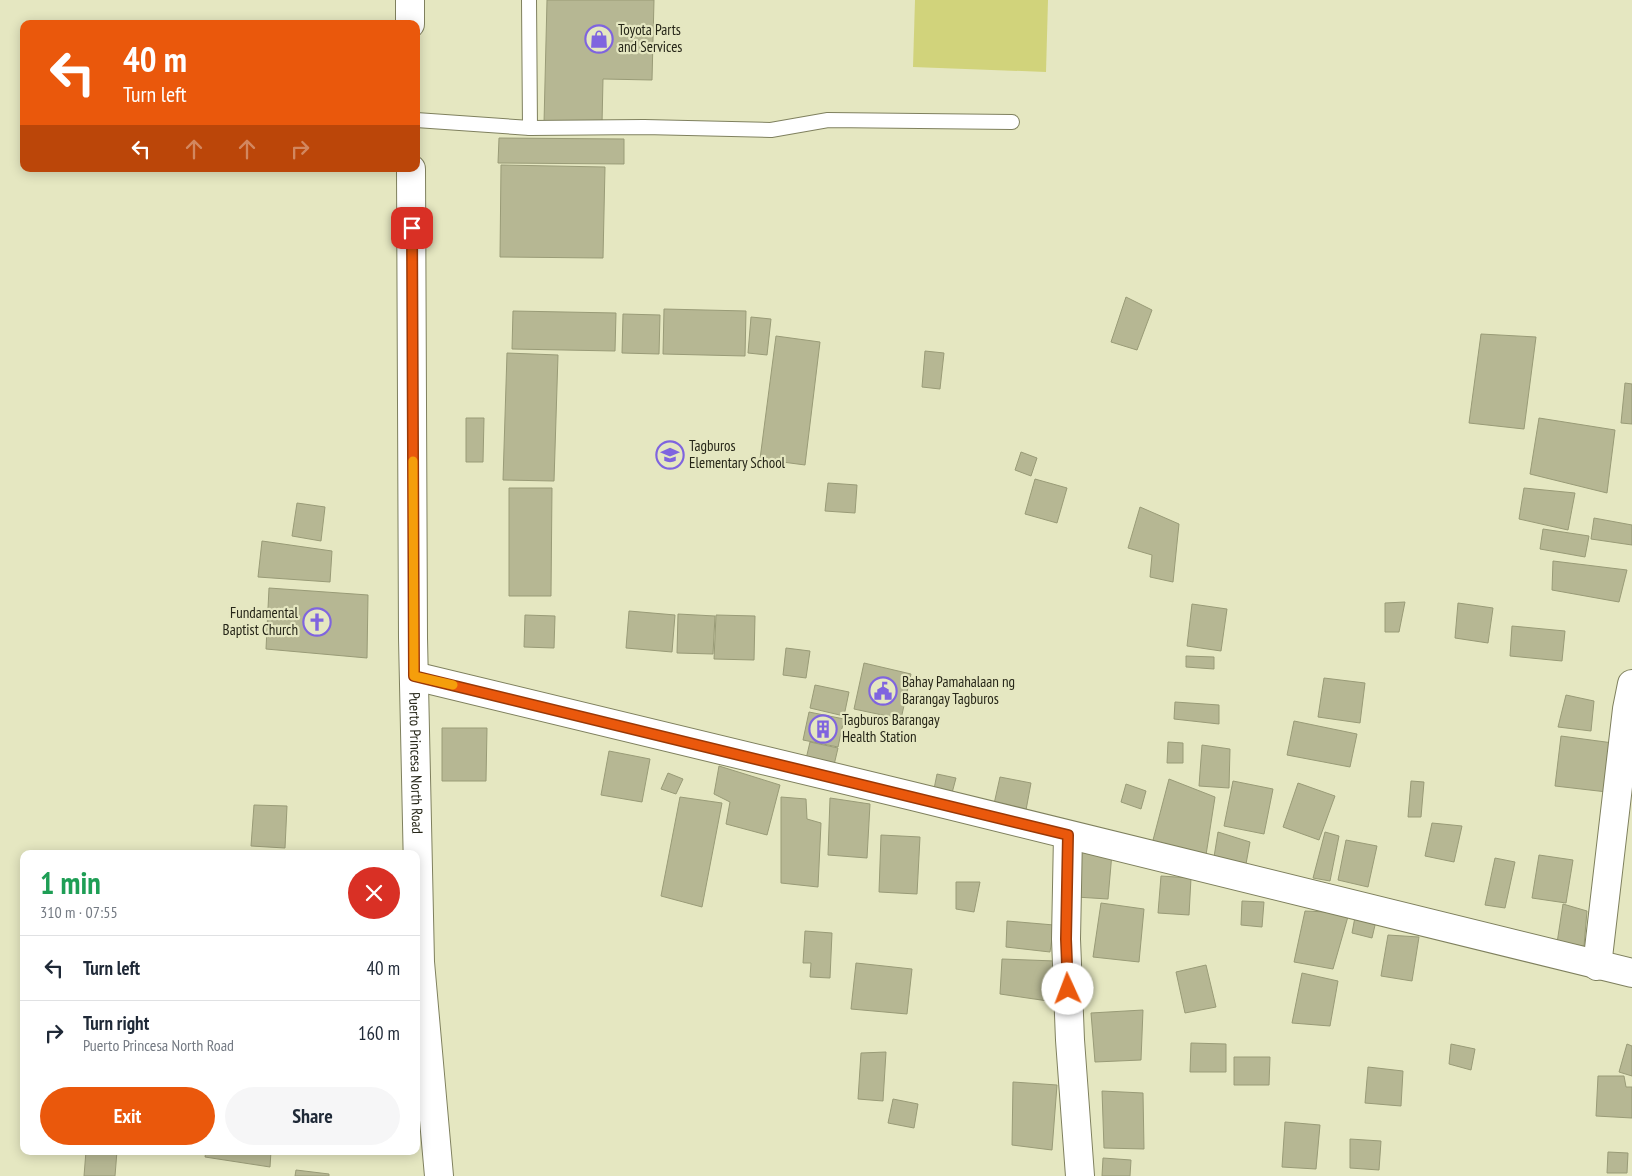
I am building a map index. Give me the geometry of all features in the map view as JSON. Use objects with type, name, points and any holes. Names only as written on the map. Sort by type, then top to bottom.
[{"type":"street","points":[[410,0],[410,20]]},
{"type":"street","name":"Puerto Princesa North Road","points":[[411,172],[414,676],[418,850]]},
{"type":"street","points":[[414,676],[1632,973]]},
{"type":"street","points":[[1597,966],[1630,700]]},
{"type":"street","points":[[1068,835],[1066,939],[1070,1040],[1080,1176]]},
{"type":"street","name":"Puerto Princesa North Road","points":[[420,962],[439,1176]]},
{"type":"lane","points":[[529,0],[530,128]]},
{"type":"lane","points":[[420,120],[530,128],[644,127],[771,130],[828,120],[1012,122]]},
{"type":"green space","points":[[915,0],[1048,0],[1046,72],[913,67]]},
{"type":"building","name":"Toyota Parts and Services","points":[[547,0],[654,0],[652,80],[603,79],[602,124],[544,123]]},
{"type":"building","points":[[499,138],[624,139],[624,164],[498,163]]},
{"type":"building","points":[[501,165],[605,167],[603,258],[500,257]]},
{"type":"building","points":[[1126,297],[1152,310],[1137,350],[1111,342]]},
{"type":"building","points":[[664,309],[746,311],[745,356],[663,354]]},
{"type":"building","points":[[513,311],[616,313],[615,351],[512,349]]},
{"type":"building","points":[[623,314],[660,315],[659,354],[622,353]]},
{"type":"building","points":[[751,317],[771,319],[767,355],[748,353]]},
{"type":"building","points":[[1481,334],[1536,337],[1524,429],[1469,423]]},
{"type":"building","points":[[776,336],[820,342],[805,465],[760,459]]},
{"type":"building","points":[[925,351],[944,353],[940,389],[922,387]]},
{"type":"building","points":[[507,353],[558,355],[554,481],[503,480]]},
{"type":"building","points":[[1625,383],[1632,384],[1632,424],[1621,423]]},
{"type":"building","points":[[466,418],[484,418],[483,462],[466,462]]},
{"type":"building","points":[[1539,418],[1615,430],[1607,493],[1530,474]]},
{"type":"building","points":[[1021,452],[1037,458],[1031,476],[1015,470]]},
{"type":"building","points":[[1035,479],[1067,488],[1057,523],[1025,514]]},
{"type":"building","points":[[828,483],[857,485],[855,513],[825,511]]},
{"type":"building","points":[[509,488],[552,488],[551,596],[509,596]]},
{"type":"building","points":[[1524,488],[1575,493],[1568,530],[1519,519]]},
{"type":"building","points":[[297,503],[325,507],[321,541],[292,536]]},
{"type":"building","points":[[1140,507],[1179,524],[1173,582],[1150,577],[1152,555],[1128,548]]},
{"type":"building","points":[[1594,518],[1632,525],[1632,545],[1591,539]]},
{"type":"building","points":[[1543,529],[1589,536],[1585,557],[1540,549]]},
{"type":"building","points":[[262,541],[332,551],[330,582],[258,577]]},
{"type":"building","points":[[1553,561],[1627,570],[1619,602],[1552,590]]},
{"type":"building","name":"Fundamental Baptist Church","points":[[269,588],[368,595],[367,658],[266,649]]},
{"type":"building","points":[[1405,602],[1399,632],[1385,632],[1385,603]]},
{"type":"building","points":[[1458,603],[1493,608],[1488,643],[1455,638]]},
{"type":"building","points":[[1192,604],[1227,609],[1221,651],[1187,646]]},
{"type":"building","points":[[629,611],[675,615],[672,652],[626,648]]},
{"type":"building","points":[[678,614],[715,616],[713,654],[677,653]]},
{"type":"building","points":[[525,615],[555,616],[554,648],[524,647]]},
{"type":"building","points":[[716,615],[755,616],[754,660],[714,659]]},
{"type":"building","points":[[1512,626],[1565,631],[1562,661],[1510,656]]},
{"type":"building","points":[[786,648],[810,651],[806,678],[783,675]]},
{"type":"building","points":[[1186,656],[1214,657],[1214,669],[1186,667]]},
{"type":"building","name":"Bahay Pamahalaan ng Barangay Tagburos","points":[[864,663],[911,674],[901,719],[854,709]]},
{"type":"building","points":[[1324,678],[1365,683],[1360,723],[1318,717]]},
{"type":"building","points":[[815,685],[849,692],[844,716],[810,708]]},
{"type":"building","points":[[1566,695],[1594,701],[1591,731],[1558,727]]},
{"type":"building","points":[[1175,702],[1219,705],[1219,724],[1174,719]]},
{"type":"building","name":"Tagburos Barangay Health Station","points":[[809,712],[844,719],[838,747],[803,740]]},
{"type":"building","points":[[1294,721],[1357,734],[1350,767],[1287,755]]},
{"type":"building","points":[[442,728],[487,728],[486,781],[442,781]]},
{"type":"building","points":[[1561,736],[1613,743],[1607,792],[1555,786]]},
{"type":"building","points":[[810,742],[838,748],[834,765],[806,759]]},
{"type":"building","points":[[1168,742],[1183,743],[1183,763],[1167,763]]},
{"type":"building","points":[[1202,745],[1230,749],[1229,788],[1199,786]]},
{"type":"building","points":[[609,751],[650,759],[642,802],[601,795]]},
{"type":"building","points":[[719,766],[780,785],[767,835],[726,824],[730,802],[714,794]]},
{"type":"building","points":[[668,773],[683,779],[676,794],[661,789]]},
{"type":"building","points":[[937,774],[956,778],[952,793],[934,789]]},
{"type":"building","points":[[1000,777],[1031,783],[1026,810],[994,804]]},
{"type":"building","points":[[1169,779],[1215,797],[1206,855],[1152,844]]},
{"type":"building","points":[[1233,781],[1273,789],[1264,834],[1224,826]]},
{"type":"building","points":[[1411,781],[1424,782],[1421,817],[1408,817]]},
{"type":"building","points":[[1298,783],[1335,796],[1319,840],[1283,827]]},
{"type":"building","points":[[1126,784],[1146,791],[1141,809],[1121,802]]},
{"type":"building","points":[[680,797],[722,803],[702,907],[661,896]]},
{"type":"building","points":[[781,797],[806,799],[807,819],[821,823],[818,887],[781,883]]},
{"type":"building","points":[[830,798],[870,804],[867,858],[828,855]]},
{"type":"building","points":[[254,805],[287,806],[285,848],[251,846]]},
{"type":"building","points":[[1432,823],[1462,826],[1454,862],[1425,856]]},
{"type":"building","points":[[1218,832],[1250,842],[1246,864],[1214,857]]},
{"type":"building","points":[[1325,832],[1339,836],[1330,881],[1313,878]]},
{"type":"building","points":[[881,835],[920,837],[917,894],[879,892]]},
{"type":"building","points":[[1346,840],[1377,846],[1368,887],[1338,880]]},
{"type":"building","points":[[1079,851],[1112,853],[1108,899],[1076,897]]},
{"type":"building","points":[[1539,855],[1573,860],[1566,903],[1532,898]]},
{"type":"building","points":[[1495,858],[1515,862],[1505,908],[1485,905]]},
{"type":"building","points":[[1161,876],[1191,878],[1189,915],[1158,913]]},
{"type":"building","points":[[956,882],[980,882],[974,912],[956,909]]},
{"type":"building","points":[[1242,901],[1264,902],[1262,927],[1241,925]]},
{"type":"building","points":[[1101,903],[1144,909],[1139,962],[1093,957]]},
{"type":"building","points":[[1563,904],[1587,911],[1584,946],[1557,943]]},
{"type":"building","points":[[1305,911],[1349,913],[1333,969],[1294,962]]},
{"type":"building","points":[[1355,917],[1376,921],[1372,938],[1352,933]]},
{"type":"building","points":[[1007,921],[1054,925],[1050,952],[1006,947]]},
{"type":"building","points":[[805,931],[832,933],[830,978],[810,977],[811,963],[803,963]]},
{"type":"building","points":[[1388,935],[1419,937],[1412,981],[1381,976]]},
{"type":"building","points":[[1002,959],[1055,961],[1048,1001],[1000,994]]},
{"type":"building","points":[[856,963],[912,969],[907,1014],[851,1009]]},
{"type":"building","points":[[1206,965],[1216,1007],[1185,1013],[1176,972]]},
{"type":"building","points":[[1302,973],[1338,981],[1330,1026],[1292,1023]]},
{"type":"building","points":[[1143,1010],[1141,1060],[1095,1062],[1091,1013]]},
{"type":"building","points":[[1191,1043],[1226,1044],[1226,1072],[1190,1072]]},
{"type":"building","points":[[1451,1044],[1475,1049],[1471,1070],[1449,1064]]},
{"type":"building","points":[[1627,1044],[1632,1046],[1632,1076],[1619,1072]]},
{"type":"building","points":[[886,1052],[883,1101],[858,1099],[861,1053]]},
{"type":"building","points":[[1234,1057],[1270,1057],[1269,1085],[1234,1085]]},
{"type":"building","points":[[1368,1067],[1403,1071],[1401,1106],[1365,1103]]},
{"type":"building","points":[[1598,1076],[1624,1076],[1626,1087],[1632,1087],[1632,1118],[1596,1116]]},
{"type":"building","points":[[1013,1082],[1057,1085],[1052,1150],[1012,1145]]},
{"type":"building","points":[[1102,1091],[1143,1093],[1144,1149],[1104,1148]]},
{"type":"building","points":[[893,1099],[918,1104],[914,1128],[888,1123]]},
{"type":"building","points":[[1285,1122],[1320,1125],[1316,1169],[1282,1167]]},
{"type":"building","points":[[1350,1139],[1381,1141],[1379,1170],[1350,1168]]},
{"type":"building","points":[[1608,1152],[1628,1153],[1627,1173],[1607,1173]]},
{"type":"building","points":[[86,1155],[117,1155],[115,1176],[84,1176]]},
{"type":"building","points":[[205,1155],[271,1155],[270,1167],[205,1157]]},
{"type":"building","points":[[1103,1158],[1131,1160],[1130,1176],[1102,1176]]},
{"type":"building","points":[[296,1170],[329,1174],[329,1176],[295,1176]]},
{"type":"slow traffic","points":[[413,461],[414,676],[453,685]]},
{"type":"place","name":"Toyota Parts and Services","points":[[599,39]]},
{"type":"place","name":"Tagburos Elementary School","points":[[670,455]]},
{"type":"place","name":"Fundamental Baptist Church","points":[[317,622]]},
{"type":"place","name":"Bahay Pamahalaan ng Barangay Tagburos","points":[[883,691]]},
{"type":"place","name":"Tagburos Barangay Health Station","points":[[823,729]]},
{"type":"route","points":[[412,228],[414,676],[1068,835],[1066,939],[1068,989]]}]
